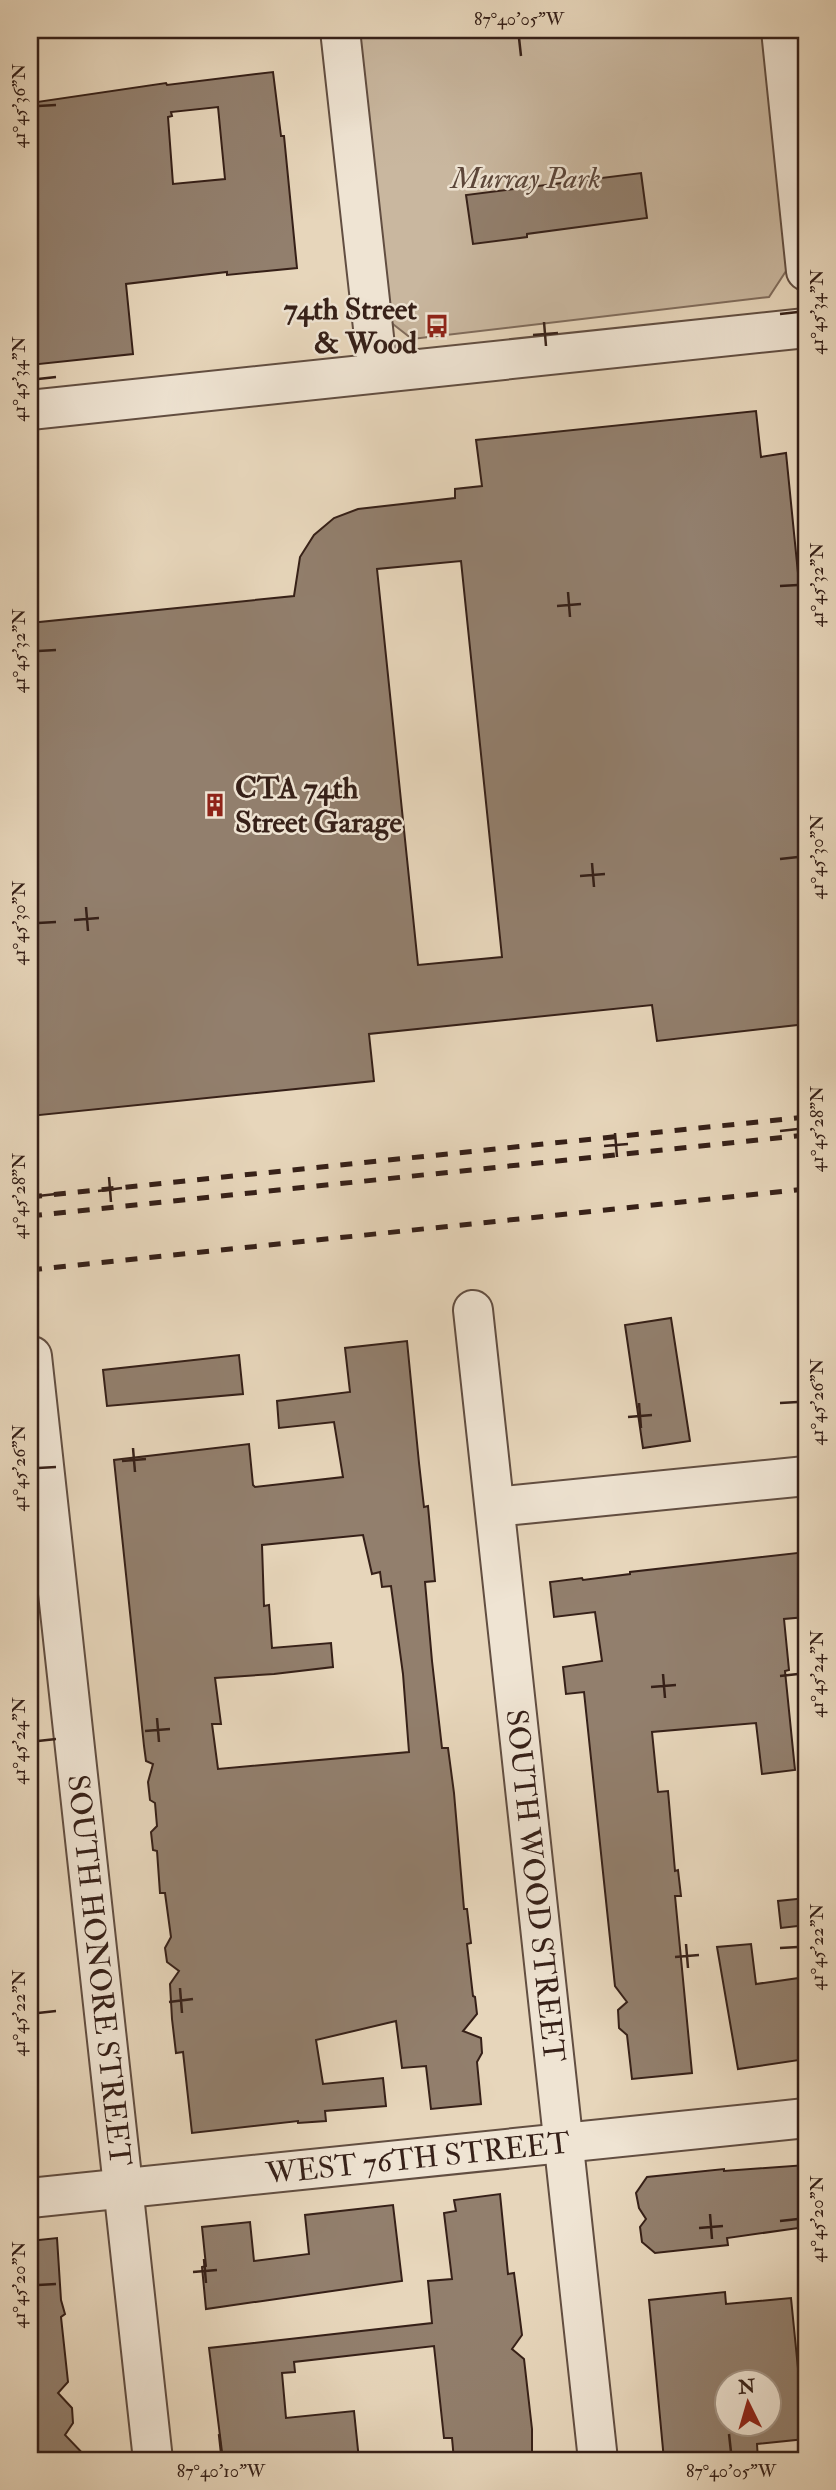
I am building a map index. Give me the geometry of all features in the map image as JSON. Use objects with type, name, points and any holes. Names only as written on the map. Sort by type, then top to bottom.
[{"type":"street","points":[[340,30],[378,373]]},
{"type":"street","points":[[780,30],[806,271]]},
{"type":"street","points":[[30,410],[806,328]]},
{"type":"street","name":"SOUTH WOOD STREET","points":[[473,1310],[598,2460]]},
{"type":"street","name":"SOUTH HONORE STREET","points":[[32,1356],[153,2460]]},
{"type":"street","points":[[495,1507],[806,1476]]},
{"type":"street","name":"WEST 76TH STREET","points":[[30,2198],[806,2118]]},
{"type":"green space","name":"Murray Park","points":[[358,30],[764,30],[788,268],[769,297],[412,339],[389,321]]},
{"type":"building","points":[[273,72],[281,136],[284,136],[297,268],[227,275],[227,272],[126,284],[133,354],[30,365],[30,103],[166,83]],"holes":[[[218,107],[225,179],[173,184],[168,117],[172,116],[171,112]]]},
{"type":"building","points":[[641,173],[647,218],[473,244],[466,195]]},
{"type":"building","name":"CTA 74th Street Garage","points":[[756,411],[761,457],[786,453],[806,653],[806,1024],[657,1041],[652,1005],[369,1034],[374,1081],[30,1116],[30,623],[294,596],[300,557],[314,535],[334,518],[358,509],[455,498],[455,489],[482,486],[476,440]],"holes":[[[461,561],[502,957],[418,965],[377,569]]]},
{"type":"building","points":[[671,1318],[690,1441],[643,1448],[625,1325]]},
{"type":"building","points":[[407,1341],[424,1507],[428,1506],[435,1581],[425,1582],[432,1661],[442,1748],[448,1748],[454,1793],[464,1909],[467,1909],[471,1943],[467,1944],[477,2014],[463,2031],[481,2038],[482,2053],[477,2062],[481,2104],[431,2109],[426,2066],[402,2068],[396,2021],[316,2040],[323,2084],[383,2078],[386,2106],[325,2111],[326,2121],[298,2121],[192,2133],[183,2052],[176,2053],[172,2019],[170,1984],[179,1971],[167,1962],[165,1948],[171,1937],[165,1893],[160,1893],[157,1851],[153,1850],[151,1832],[157,1826],[155,1803],[150,1800],[148,1782],[153,1764],[146,1761],[144,1746],[114,1460],[249,1444],[255,1487],[343,1477],[334,1422],[279,1428],[277,1401],[350,1392],[345,1348]],"holes":[[[363,1535],[372,1574],[380,1572],[382,1587],[391,1586],[403,1674],[409,1752],[218,1769],[212,1724],[221,1724],[215,1678],[333,1667],[331,1643],[272,1648],[269,1605],[264,1606],[262,1545]]]},
{"type":"building","points":[[239,1355],[243,1394],[107,1406],[103,1370]]},
{"type":"building","points":[[806,1552],[806,1617],[784,1619],[789,1670],[785,1671],[795,1770],[762,1774],[756,1723],[652,1732],[658,1792],[668,1791],[675,1871],[678,1870],[681,1896],[675,1896],[692,2073],[632,2079],[627,2035],[619,2028],[618,2010],[627,2002],[615,1986],[584,1692],[566,1694],[563,1667],[602,1661],[595,1612],[554,1617],[550,1582]]},
{"type":"building","points":[[806,1898],[806,1925],[781,1928],[778,1901]]},
{"type":"building","points":[[751,1944],[756,1984],[806,1977],[806,2059],[738,2069],[717,1947]]},
{"type":"building","points":[[806,2165],[806,2227],[727,2238],[728,2245],[655,2253],[642,2242],[640,2227],[646,2219],[639,2208],[636,2193],[647,2177],[724,2169]]},
{"type":"building","points":[[500,2194],[508,2274],[514,2273],[522,2335],[512,2349],[524,2359],[532,2429],[532,2453],[526,2460],[454,2460],[452,2438],[444,2438],[434,2346],[294,2362],[295,2372],[282,2373],[286,2418],[354,2411],[359,2460],[223,2460],[209,2348],[432,2323],[428,2281],[452,2279],[444,2213],[456,2211],[454,2200]]},
{"type":"building","points":[[393,2205],[402,2281],[206,2309],[202,2227],[250,2222],[254,2261],[309,2254],[305,2215]]},
{"type":"building","points":[[57,2238],[61,2300],[65,2314],[61,2317],[68,2382],[58,2393],[72,2408],[73,2423],[65,2435],[89,2460],[30,2460],[30,2241]]},
{"type":"building","points":[[725,2292],[726,2304],[791,2298],[805,2439],[757,2444],[758,2460],[664,2460],[649,2300]]},
{"type":"railway","points":[[30,1197],[806,1117]]},
{"type":"railway","points":[[30,1216],[806,1135]]},
{"type":"railway","points":[[30,1270],[806,1189]]},
{"type":"place","name":"74th Street & Wood","points":[[437,326]]},
{"type":"place","name":"CTA 74th Street Garage","points":[[215,805]]}]
